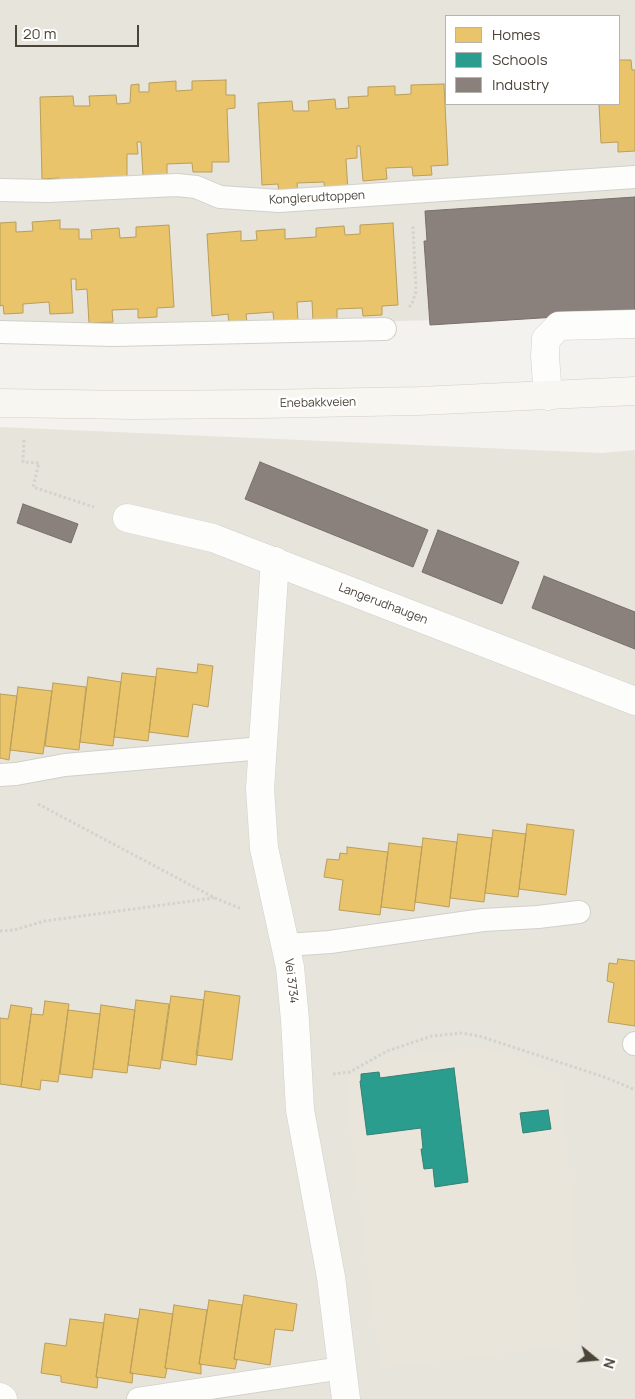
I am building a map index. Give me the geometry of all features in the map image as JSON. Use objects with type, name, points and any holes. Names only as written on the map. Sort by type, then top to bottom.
[{"type":"main road","name":"Enebakkveien","points":[[0,402],[261,404],[635,392]]},
{"type":"street","points":[[548,396],[545,356],[546,339],[559,326],[635,324]]},
{"type":"street","name":"Langerudhaugen","points":[[127,518],[213,538],[635,701]]},
{"type":"street","name":"Vei 3734","points":[[274,562],[260,789],[264,848],[291,976],[300,1110],[331,1277],[346,1399]]},
{"type":"lane","name":"Konglerudtoppen","points":[[0,190],[48,191],[177,185],[196,187],[220,196],[280,201],[635,177]]},
{"type":"lane","points":[[0,332],[113,335],[385,329]]},
{"type":"lane","points":[[0,774],[16,774],[65,765],[263,748]]},
{"type":"lane","points":[[283,935],[330,942],[483,920],[538,917],[579,912]]},
{"type":"lane","points":[[138,1399],[342,1368]]},
{"type":"path","points":[[385,329],[387,322],[400,315],[412,304],[416,291],[413,191]]},
{"type":"path","points":[[24,440],[23,462],[39,463],[33,487],[127,518]]},
{"type":"path","points":[[34,802],[283,935]]},
{"type":"path","points":[[0,931],[14,930],[45,921],[215,898]]},
{"type":"path","points":[[299,1079],[350,1072],[387,1051],[432,1036],[461,1033],[513,1046],[607,1078],[635,1090]]},
{"type":"shaded area","points":[[0,0],[635,0],[635,314],[0,333]]},
{"type":"shaded area","points":[[0,427],[602,453],[635,450],[635,1399],[0,1399]]},
{"type":"shaded area","points":[[475,1048],[492,1050],[528,1062],[563,1082],[580,1344],[380,1368],[345,1082],[369,1065],[417,1053]]},
{"type":"building: Homes","points":[[620,60],[631,60],[632,70],[635,70],[635,151],[618,152],[618,142],[601,143],[599,105],[620,105]]},
{"type":"building: Homes","points":[[226,80],[226,95],[235,95],[235,108],[227,109],[229,162],[212,162],[212,172],[193,172],[192,163],[167,164],[167,175],[143,176],[141,142],[137,142],[138,154],[127,154],[127,188],[105,188],[104,177],[78,178],[78,187],[59,188],[59,178],[42,179],[40,97],[73,96],[74,106],[90,106],[89,96],[116,95],[117,104],[130,103],[131,85],[139,84],[139,92],[149,92],[149,83],[176,81],[176,91],[192,90],[192,81]]},
{"type":"building: Homes","points":[[444,84],[448,165],[431,166],[432,175],[413,176],[412,167],[386,168],[387,179],[363,181],[360,146],[357,146],[357,158],[346,159],[348,192],[325,194],[324,182],[297,183],[298,193],[279,194],[278,184],[262,185],[258,103],[292,101],[293,111],[309,111],[308,101],[335,99],[336,109],[349,108],[348,97],[368,96],[368,87],[395,86],[395,95],[411,94],[411,85]]},
{"type":"building: Homes","points":[[60,220],[60,229],[79,229],[79,239],[92,239],[91,230],[119,228],[120,238],[136,237],[136,227],[169,225],[174,307],[157,308],[157,317],[138,318],[138,309],[112,310],[113,322],[89,323],[87,289],[76,290],[76,279],[71,279],[73,313],[50,314],[49,302],[23,304],[23,313],[4,314],[3,305],[0,306],[0,223],[16,222],[16,232],[33,231],[32,222]]},
{"type":"building: Homes","points":[[393,223],[398,305],[382,306],[382,315],[363,316],[362,308],[337,309],[337,320],[313,322],[312,301],[297,302],[298,322],[274,324],[273,312],[246,314],[247,322],[229,324],[228,314],[212,316],[207,234],[241,231],[241,241],[257,240],[256,231],[285,229],[285,239],[316,237],[316,228],[344,226],[345,235],[360,234],[360,225]]},
{"type":"building: Homes","points":[[198,664],[213,666],[208,707],[193,704],[188,737],[149,732],[157,668],[197,673]]},
{"type":"building: Homes","points":[[122,673],[156,677],[148,741],[114,737]]},
{"type":"building: Homes","points":[[88,677],[121,682],[113,746],[80,742]]},
{"type":"building: Homes","points":[[53,683],[86,687],[79,750],[45,746]]},
{"type":"building: Homes","points":[[18,687],[52,691],[43,754],[10,750]]},
{"type":"building: Homes","points":[[0,694],[17,696],[9,760],[0,758]]},
{"type":"building: Homes","points":[[527,824],[574,830],[566,895],[519,889]]},
{"type":"building: Homes","points":[[493,830],[526,834],[518,897],[485,893]]},
{"type":"building: Homes","points":[[458,834],[492,838],[484,902],[450,898]]},
{"type":"building: Homes","points":[[423,838],[457,842],[449,907],[415,902]]},
{"type":"building: Homes","points":[[389,843],[422,847],[414,911],[381,907]]},
{"type":"building: Homes","points":[[347,847],[388,852],[380,915],[339,910],[343,880],[324,877],[327,859],[339,860],[340,853],[347,854]]},
{"type":"building: Homes","points":[[618,959],[635,961],[635,1026],[608,1022],[614,983],[607,981],[609,963],[617,964]]},
{"type":"building: Homes","points":[[205,991],[240,996],[232,1060],[196,1055]]},
{"type":"building: Homes","points":[[171,996],[204,1000],[196,1065],[162,1060]]},
{"type":"building: Homes","points":[[136,1000],[169,1004],[160,1069],[128,1065]]},
{"type":"building: Homes","points":[[45,1001],[69,1004],[58,1082],[41,1080],[40,1090],[21,1087],[31,1014],[43,1015]]},
{"type":"building: Homes","points":[[11,1005],[32,1008],[21,1087],[0,1084],[0,1018],[8,1019]]},
{"type":"building: Homes","points":[[101,1005],[135,1010],[127,1073],[93,1069]]},
{"type":"building: Homes","points":[[68,1010],[100,1014],[92,1078],[60,1074]]},
{"type":"building: Homes","points":[[244,1295],[297,1304],[293,1331],[275,1329],[270,1365],[234,1359]]},
{"type":"building: Homes","points":[[209,1300],[242,1305],[234,1359],[237,1360],[235,1369],[199,1364]]},
{"type":"building: Homes","points":[[174,1305],[207,1310],[199,1364],[201,1364],[201,1374],[165,1368]]},
{"type":"building: Homes","points":[[140,1309],[173,1314],[165,1378],[130,1373]]},
{"type":"building: Homes","points":[[105,1314],[138,1319],[130,1373],[133,1373],[132,1383],[96,1377]]},
{"type":"building: Homes","points":[[70,1319],[104,1323],[96,1377],[98,1378],[97,1388],[61,1382],[61,1376],[41,1373],[45,1343],[66,1346]]},
{"type":"building: Schools","points":[[454,1068],[468,1182],[435,1187],[433,1168],[424,1169],[421,1149],[423,1149],[421,1128],[367,1135],[360,1081],[361,1074],[379,1072],[380,1078]]},
{"type":"building: Schools","points":[[548,1110],[551,1129],[523,1133],[520,1113]]},
{"type":"building: Industry","points":[[635,197],[635,312],[430,325],[424,241],[427,241],[425,211]]},
{"type":"building: Industry","points":[[260,462],[428,530],[413,567],[245,499]]},
{"type":"building: Industry","points":[[23,504],[78,524],[71,543],[17,523]]},
{"type":"building: Industry","points":[[438,530],[519,562],[502,604],[422,572]]},
{"type":"building: Industry","points":[[544,576],[635,612],[635,649],[532,608]]}]
